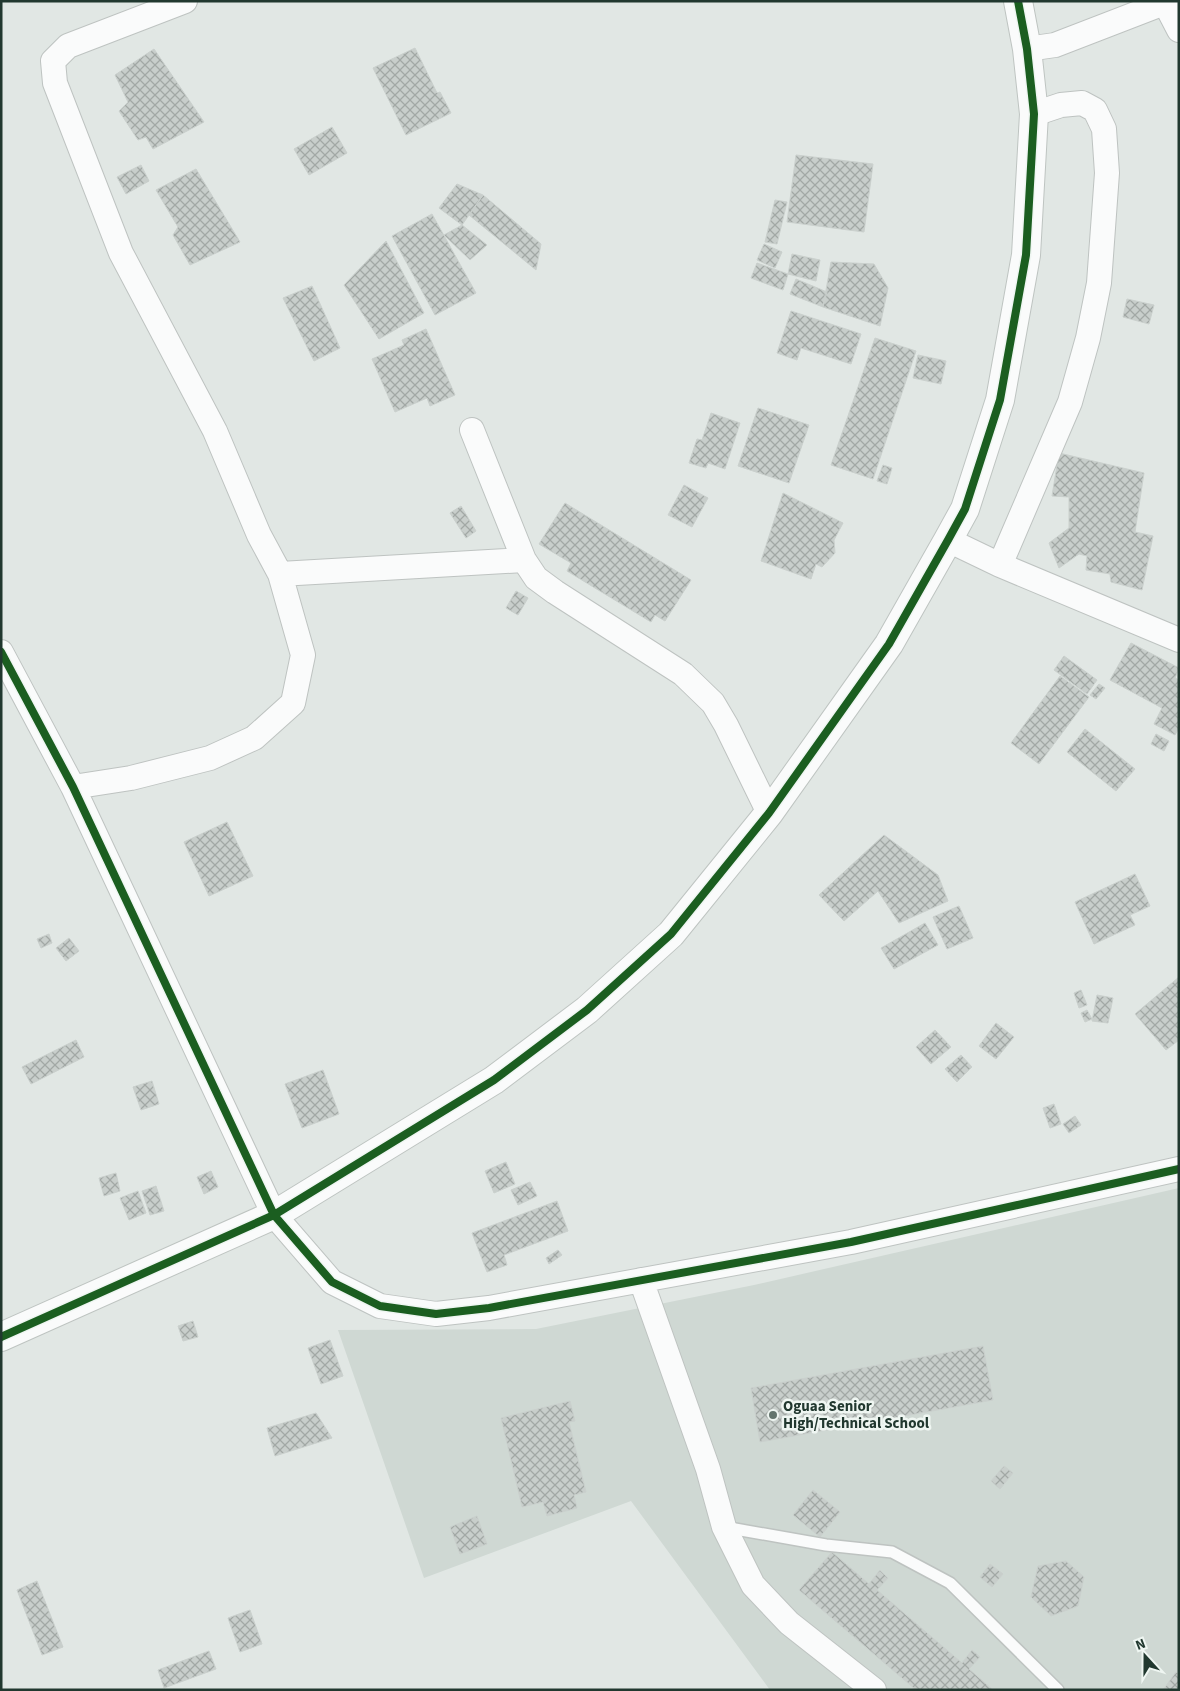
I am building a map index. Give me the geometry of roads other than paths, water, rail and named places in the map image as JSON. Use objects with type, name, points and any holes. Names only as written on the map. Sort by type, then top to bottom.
[{"type":"street","points":[[73,786],[131,778],[210,758],[254,738],[293,703],[303,655],[280,574],[259,535],[215,431],[121,252],[55,82],[53,61],[68,46],[186,1]]},
{"type":"street","points":[[1,1337],[274,1215],[494,1080],[588,1010],[671,934],[769,813],[889,644],[948,540],[965,509],[1000,400],[1026,255],[1034,114],[1027,49],[1018,1]]},
{"type":"street","points":[[1027,49],[1055,45],[1167,2],[1179,30]]},
{"type":"street","points":[[1000,565],[1070,402],[1088,338],[1098,283],[1106,173],[1104,129],[1095,110],[1082,103],[1061,105],[1034,114]]},
{"type":"street","points":[[472,430],[504,505],[524,560],[536,578],[683,674],[713,703],[726,725],[769,813]]},
{"type":"street","points":[[948,540],[1000,565],[1179,640]]},
{"type":"street","points":[[280,574],[524,560]]},
{"type":"street","points":[[1,652],[73,786],[274,1215],[332,1282],[380,1306],[436,1314],[489,1308],[851,1242],[1179,1169]]},
{"type":"street","points":[[641,1280],[708,1469],[724,1527],[753,1585],[789,1623],[874,1690]]},
{"type":"lane","points":[[724,1527],[826,1545],[892,1552],[950,1584],[1058,1690]]},
{"type":"place","name":"Oguaa Senior High/Technical School","points":[[773,1415]]}]
